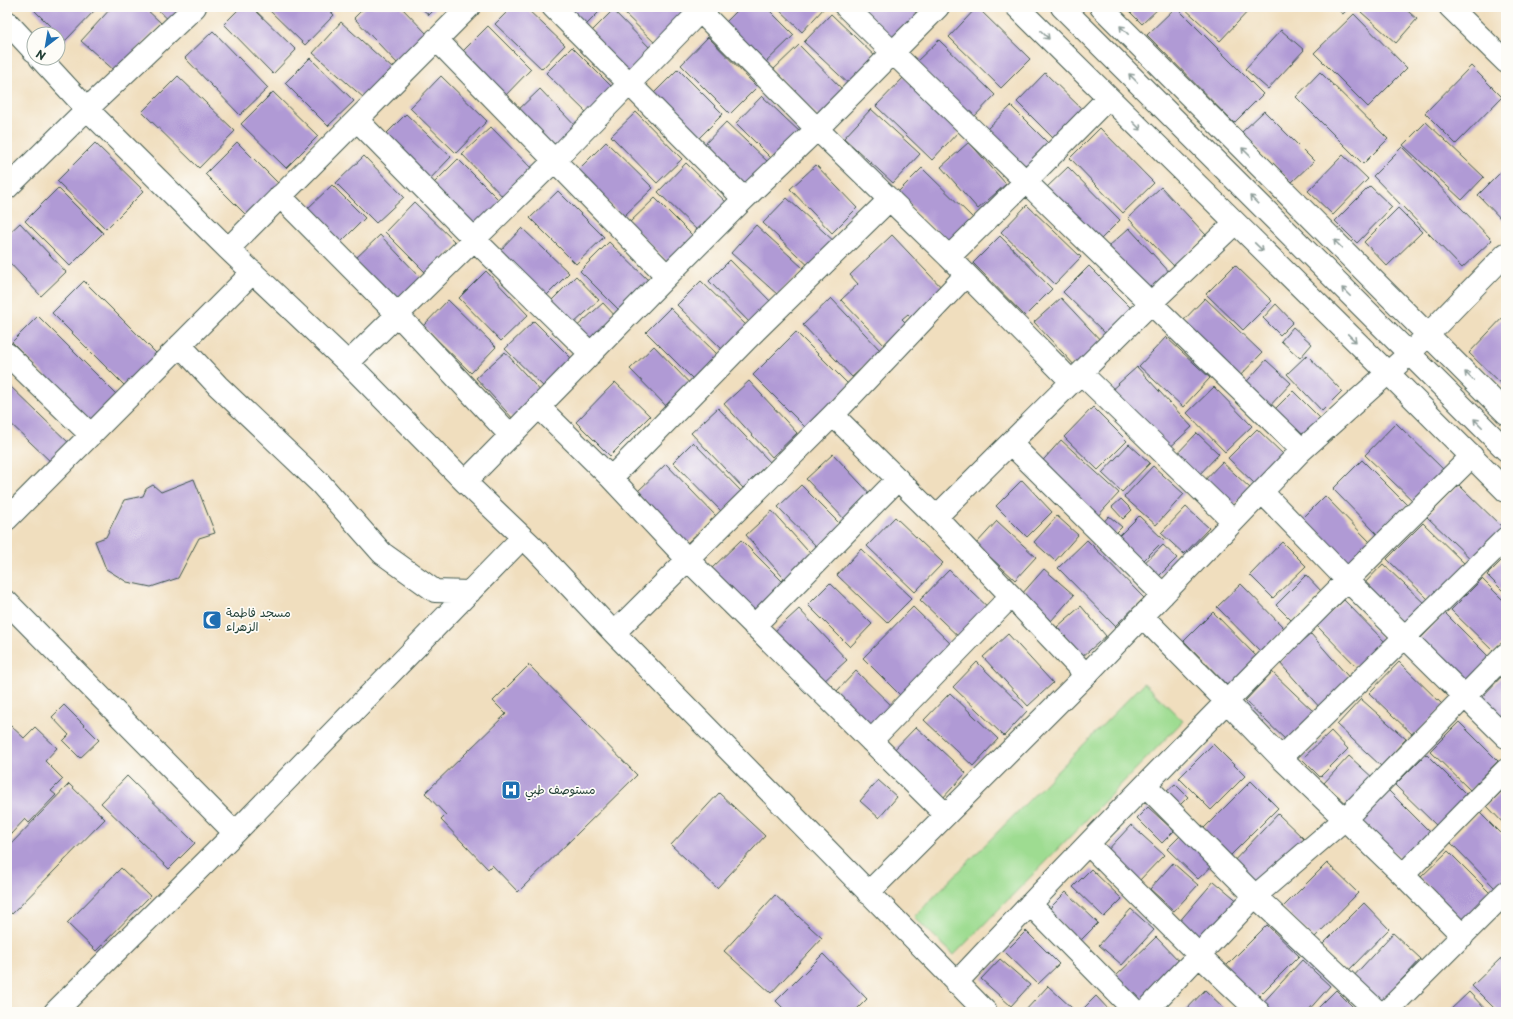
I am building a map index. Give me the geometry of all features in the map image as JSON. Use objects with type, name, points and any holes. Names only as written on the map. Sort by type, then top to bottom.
[{"type":"street","points":[[7,188],[87,109],[195,7]]},
{"type":"street","points":[[228,249],[469,7]]},
{"type":"street","points":[[554,7],[744,199]]},
{"type":"street","points":[[846,7],[1302,450]]},
{"type":"street","points":[[466,482],[667,276],[817,129],[938,7]]},
{"type":"street","points":[[1017,7],[1472,456],[1506,492]]},
{"type":"street","points":[[1062,7],[1506,450]]},
{"type":"street","points":[[1102,7],[1506,414]]},
{"type":"street","points":[[1450,7],[1506,62]]},
{"type":"street","points":[[348,363],[476,240],[630,84],[700,8],[817,129],[966,275],[1233,521]]},
{"type":"street","points":[[7,22],[26,42]]},
{"type":"street","points":[[436,40],[667,276]]},
{"type":"street","points":[[47,66],[87,109],[228,249],[348,363],[534,549],[614,633],[986,1012]]},
{"type":"street","points":[[948,257],[1108,98]]},
{"type":"street","points":[[357,120],[592,354]]},
{"type":"street","points":[[280,196],[398,315],[511,436]]},
{"type":"street","points":[[611,478],[746,340],[890,199]]},
{"type":"street","points":[[936,517],[1077,378],[1151,302],[1235,223]]},
{"type":"street","points":[[868,893],[1086,675],[1302,450],[1429,335],[1506,254]]},
{"type":"street","points":[[7,519],[253,272]]},
{"type":"street","points":[[614,633],[833,415],[966,275]]},
{"type":"street","points":[[180,345],[218,386],[320,483],[382,554],[435,591],[470,592]]},
{"type":"street","points":[[7,354],[91,435]]},
{"type":"street","points":[[540,407],[611,478],[688,560],[946,815]]},
{"type":"street","points":[[833,415],[936,517],[1086,675]]},
{"type":"street","points":[[1011,444],[1163,595]]},
{"type":"street","points":[[956,983],[1226,701],[1472,456]]},
{"type":"street","points":[[754,626],[898,479]]},
{"type":"street","points":[[1262,492],[1347,580],[1506,737]]},
{"type":"street","points":[[55,1012],[235,833],[522,538]]},
{"type":"street","points":[[1281,758],[1506,538]]},
{"type":"street","points":[[871,741],[1011,596]]},
{"type":"street","points":[[7,602],[235,833]]},
{"type":"street","points":[[1142,616],[1281,758],[1403,875],[1463,936]]},
{"type":"street","points":[[1145,1012],[1255,896],[1345,819],[1506,654]]},
{"type":"street","points":[[1403,875],[1506,770]]},
{"type":"street","points":[[1144,785],[1255,896],[1378,1012]]},
{"type":"street","points":[[1088,844],[1258,1012]]},
{"type":"street","points":[[1397,1008],[1463,936],[1506,892]]},
{"type":"street","points":[[1030,904],[1136,1012]]},
{"type":"green space","points":[[1144,683],[1183,721],[954,955],[914,917]]},
{"type":"building","points":[[35,7],[98,7],[66,40],[66,26],[50,26],[33,9]]},
{"type":"building","points":[[112,7],[144,7],[161,23],[116,72],[81,41]]},
{"type":"building","points":[[155,7],[191,7],[174,25]]},
{"type":"building","points":[[241,7],[252,7],[296,50],[273,74],[224,24]]},
{"type":"building","points":[[266,7],[326,7],[334,15],[305,45]]},
{"type":"building","points":[[365,7],[401,7],[428,35],[398,64],[354,18]]},
{"type":"building","points":[[420,7],[437,7],[429,15]]},
{"type":"building","points":[[512,7],[525,7],[565,45],[542,69],[495,24]]},
{"type":"building","points":[[559,7],[604,7],[581,30]]},
{"type":"building","points":[[618,7],[679,7],[690,18],[660,48]]},
{"type":"building","points":[[741,7],[766,7],[794,35],[763,65],[723,25]]},
{"type":"building","points":[[776,7],[825,7],[802,32]]},
{"type":"building","points":[[858,7],[911,7],[922,19],[895,46]]},
{"type":"building","points":[[977,7],[1030,59],[1001,88],[949,37]]},
{"type":"building","points":[[1125,7],[1160,7],[1142,24]]},
{"type":"building","points":[[1176,7],[1263,94],[1234,123],[1147,35]]},
{"type":"building","points":[[1183,7],[1252,7],[1220,41]]},
{"type":"building","points":[[1335,7],[1349,7],[1343,14]]},
{"type":"building","points":[[1366,7],[1403,7],[1417,19],[1396,43],[1361,12]]},
{"type":"building","points":[[613,10],[654,52],[628,77],[587,36]]},
{"type":"building","points":[[831,14],[879,60],[853,88],[804,42]]},
{"type":"building","points":[[1354,14],[1407,68],[1368,107],[1314,53]]},
{"type":"building","points":[[341,22],[392,68],[364,98],[313,53]]},
{"type":"building","points":[[488,26],[531,69],[502,99],[458,56]]},
{"type":"building","points":[[1281,30],[1304,50],[1268,89],[1245,69]]},
{"type":"building","points":[[213,31],[268,88],[240,115],[185,58]]},
{"type":"building","points":[[708,37],[757,87],[730,114],[681,65]]},
{"type":"building","points":[[939,40],[995,95],[972,119],[915,63]]},
{"type":"building","points":[[799,45],[847,94],[821,119],[773,70]]},
{"type":"building","points":[[572,47],[616,91],[590,116],[546,73]]},
{"type":"building","points":[[310,58],[354,101],[328,126],[285,83]]},
{"type":"building","points":[[1471,66],[1502,97],[1456,144],[1425,113]]},
{"type":"building","points":[[678,69],[723,114],[695,142],[650,97]]},
{"type":"building","points":[[1320,72],[1388,139],[1363,164],[1296,97]]},
{"type":"building","points":[[1045,73],[1086,113],[1057,142],[1017,102]]},
{"type":"building","points":[[178,76],[235,131],[199,168],[142,112]]},
{"type":"building","points":[[441,76],[487,121],[456,153],[410,108]]},
{"type":"building","points":[[904,77],[959,131],[932,160],[876,106]]},
{"type":"building","points":[[540,89],[580,131],[555,154],[515,113]]},
{"type":"building","points":[[273,92],[318,136],[286,168],[241,124]]},
{"type":"building","points":[[762,96],[802,134],[775,162],[736,123]]},
{"type":"building","points":[[1011,106],[1053,148],[1029,172],[986,130]]},
{"type":"building","points":[[871,109],[920,154],[893,183],[844,138]]},
{"type":"building","points":[[1264,111],[1314,161],[1292,182],[1242,132]]},
{"type":"building","points":[[636,112],[682,159],[657,183],[611,136]]},
{"type":"building","points":[[406,114],[451,157],[427,182],[382,138]]},
{"type":"building","points":[[726,122],[770,164],[746,189],[702,147]]},
{"type":"building","points":[[1426,122],[1484,177],[1462,200],[1403,145]]},
{"type":"building","points":[[491,127],[534,171],[505,199],[462,154]]},
{"type":"building","points":[[1100,128],[1154,183],[1123,213],[1070,158]]},
{"type":"building","points":[[237,142],[281,186],[249,218],[205,174]]},
{"type":"building","points":[[606,142],[653,188],[623,217],[577,171]]},
{"type":"building","points":[[969,142],[1006,184],[978,209],[941,167]]},
{"type":"building","points":[[95,143],[144,191],[106,229],[57,181]]},
{"type":"building","points":[[1402,147],[1492,240],[1462,268],[1373,176]]},
{"type":"building","points":[[1343,155],[1368,179],[1333,215],[1308,191]]},
{"type":"building","points":[[364,156],[404,197],[376,223],[336,183]]},
{"type":"building","points":[[458,159],[502,203],[473,232],[429,188]]},
{"type":"building","points":[[686,163],[731,207],[703,236],[658,192]]},
{"type":"building","points":[[816,165],[857,208],[832,233],[790,189]]},
{"type":"building","points":[[1068,167],[1120,220],[1098,242],[1045,189]]},
{"type":"building","points":[[1506,167],[1506,221],[1505,223],[1478,195]]},
{"type":"building","points":[[922,168],[975,220],[950,244],[898,192]]},
{"type":"building","points":[[332,185],[365,218],[339,244],[306,210]]},
{"type":"building","points":[[1370,186],[1392,207],[1357,243],[1335,221]]},
{"type":"building","points":[[1161,187],[1206,235],[1174,266],[1128,218]]},
{"type":"building","points":[[58,188],[103,233],[70,266],[25,221]]},
{"type":"building","points":[[558,191],[604,237],[576,264],[530,218]]},
{"type":"building","points":[[655,198],[697,240],[671,265],[629,223]]},
{"type":"building","points":[[787,198],[837,244],[813,270],[763,223]]},
{"type":"building","points":[[414,202],[457,244],[428,275],[385,232]]},
{"type":"building","points":[[1027,205],[1081,257],[1055,284],[1001,232]]},
{"type":"building","points":[[1398,208],[1422,232],[1387,266],[1364,242]]},
{"type":"building","points":[[20,223],[66,272],[41,296],[7,260],[7,235]]},
{"type":"building","points":[[756,225],[803,268],[778,295],[731,253]]},
{"type":"building","points":[[522,228],[569,273],[544,298],[498,253]]},
{"type":"building","points":[[1129,228],[1173,276],[1152,296],[1108,247]]},
{"type":"building","points":[[380,235],[422,279],[396,305],[353,261]]},
{"type":"building","points":[[892,235],[944,290],[913,319],[908,314],[902,319],[908,325],[885,346],[841,300],[858,284],[850,275]]},
{"type":"building","points":[[1000,236],[1052,289],[1025,316],[973,263]]},
{"type":"building","points":[[609,242],[651,283],[622,313],[580,271]]},
{"type":"building","points":[[730,260],[774,305],[753,326],[709,281]]},
{"type":"building","points":[[1235,265],[1272,301],[1243,330],[1206,294]]},
{"type":"building","points":[[1089,266],[1134,311],[1109,337],[1063,292]]},
{"type":"building","points":[[486,271],[528,315],[501,341],[459,298]]},
{"type":"building","points":[[576,276],[599,300],[571,326],[549,303]]},
{"type":"building","points":[[84,281],[161,358],[129,390],[52,313]]},
{"type":"building","points":[[701,281],[748,327],[724,351],[677,305]]},
{"type":"building","points":[[831,298],[881,351],[852,377],[803,325]]},
{"type":"building","points":[[1061,298],[1103,343],[1077,368],[1034,322]]},
{"type":"building","points":[[1205,298],[1262,353],[1236,380],[1179,325]]},
{"type":"building","points":[[448,300],[496,347],[471,373],[423,326]]},
{"type":"building","points":[[603,303],[619,320],[589,347],[573,330]]},
{"type":"building","points":[[1276,304],[1293,322],[1280,335],[1263,318]]},
{"type":"building","points":[[670,308],[720,357],[696,382],[646,332]]},
{"type":"building","points":[[1506,314],[1506,389],[1469,353]]},
{"type":"building","points":[[38,316],[121,399],[94,425],[12,342]]},
{"type":"building","points":[[534,321],[575,362],[547,390],[505,349]]},
{"type":"building","points":[[1293,327],[1312,344],[1300,358],[1281,341]]},
{"type":"building","points":[[796,332],[850,386],[807,429],[753,375]]},
{"type":"building","points":[[1166,337],[1210,378],[1183,407],[1139,366]]},
{"type":"building","points":[[654,346],[696,390],[672,412],[630,369]]},
{"type":"building","points":[[505,352],[544,395],[515,421],[476,378]]},
{"type":"building","points":[[1307,355],[1342,391],[1322,411],[1287,374]]},
{"type":"building","points":[[1266,360],[1291,383],[1267,409],[1242,387]]},
{"type":"building","points":[[1137,367],[1192,427],[1165,452],[1109,392]]},
{"type":"building","points":[[749,381],[797,433],[772,457],[724,404]]},
{"type":"building","points":[[615,382],[650,416],[610,456],[576,422]]},
{"type":"building","points":[[7,383],[71,445],[53,464],[7,420]]},
{"type":"building","points":[[1214,387],[1252,426],[1225,452],[1187,413]]},
{"type":"building","points":[[1293,391],[1320,418],[1297,441],[1270,414]]},
{"type":"building","points":[[1093,407],[1127,441],[1098,470],[1064,437]]},
{"type":"building","points":[[718,408],[770,462],[743,488],[691,433]]},
{"type":"building","points":[[1396,423],[1446,472],[1415,503],[1365,455]]},
{"type":"building","points":[[1257,429],[1284,455],[1255,484],[1228,458]]},
{"type":"building","points":[[1197,433],[1219,454],[1195,479],[1173,458]]},
{"type":"building","points":[[1061,440],[1119,493],[1094,520],[1037,467]]},
{"type":"building","points":[[693,442],[743,493],[723,513],[673,462]]},
{"type":"building","points":[[1129,444],[1150,463],[1122,492],[1102,473]]},
{"type":"building","points":[[833,454],[874,498],[848,523],[806,479]]},
{"type":"building","points":[[1362,460],[1407,505],[1378,535],[1333,489]]},
{"type":"building","points":[[1222,462],[1250,488],[1228,511],[1200,485]]},
{"type":"building","points":[[666,464],[716,516],[686,544],[636,493]]},
{"type":"building","points":[[1153,466],[1184,494],[1156,525],[1124,497]]},
{"type":"building","points":[[194,479],[215,533],[199,538],[178,578],[151,587],[127,582],[106,569],[95,541],[106,537],[124,500],[143,496],[146,489],[153,485],[161,492]]},
{"type":"building","points":[[1022,480],[1052,512],[1027,537],[996,506]]},
{"type":"building","points":[[801,485],[843,527],[819,549],[778,507]]},
{"type":"building","points":[[1459,485],[1506,531],[1475,563],[1427,517]]},
{"type":"building","points":[[1325,496],[1371,543],[1345,569],[1298,523]]},
{"type":"building","points":[[1121,499],[1132,510],[1123,519],[1112,507]]},
{"type":"building","points":[[1186,507],[1209,528],[1184,554],[1161,533]]},
{"type":"building","points":[[772,511],[816,560],[789,584],[746,535]]},
{"type":"building","points":[[1057,516],[1078,535],[1055,561],[1034,542]]},
{"type":"building","points":[[1109,516],[1122,527],[1111,538],[1099,527]]},
{"type":"building","points":[[1139,516],[1164,540],[1141,563],[1116,539]]},
{"type":"building","points":[[895,517],[943,563],[915,592],[867,546]]},
{"type":"building","points":[[997,521],[1036,557],[1015,580],[976,544]]},
{"type":"building","points":[[1423,523],[1467,566],[1431,602],[1387,559]]},
{"type":"building","points":[[741,540],[788,587],[758,616],[711,569]]},
{"type":"building","points":[[1087,540],[1144,598],[1115,626],[1058,568]]},
{"type":"building","points":[[1282,542],[1306,566],[1273,598],[1250,575]]},
{"type":"building","points":[[1163,545],[1177,558],[1153,582],[1139,568]]},
{"type":"building","points":[[861,549],[912,598],[887,623],[837,575]]},
{"type":"building","points":[[1506,556],[1506,594],[1487,575]]},
{"type":"building","points":[[1383,564],[1427,606],[1406,628],[1362,586]]},
{"type":"building","points":[[1044,569],[1074,595],[1051,621],[1021,595]]},
{"type":"building","points":[[949,570],[992,611],[963,641],[920,600]]},
{"type":"building","points":[[1306,575],[1322,592],[1292,621],[1276,605]]},
{"type":"building","points":[[1482,579],[1506,603],[1506,640],[1494,652],[1451,610]]},
{"type":"building","points":[[830,583],[872,624],[850,647],[808,605]]},
{"type":"building","points":[[1241,584],[1285,629],[1261,652],[1217,607]]},
{"type":"building","points":[[1344,600],[1389,646],[1362,672],[1317,626]]},
{"type":"building","points":[[1081,606],[1106,636],[1082,657],[1057,627]]},
{"type":"building","points":[[913,607],[953,646],[902,697],[863,658]]},
{"type":"building","points":[[799,609],[847,660],[822,683],[774,632]]},
{"type":"building","points":[[1213,612],[1259,659],[1230,688],[1184,641]]},
{"type":"building","points":[[1445,613],[1491,659],[1465,686],[1419,640]]},
{"type":"building","points":[[1008,634],[1053,683],[1028,706],[983,657]]},
{"type":"building","points":[[1311,634],[1352,681],[1321,709],[1279,662]]},
{"type":"building","points":[[977,662],[1027,711],[1004,736],[953,687]]},
{"type":"building","points":[[1399,662],[1444,706],[1414,736],[1369,693]]},
{"type":"building","points":[[529,665],[637,775],[518,892],[492,865],[488,869],[441,820],[446,815],[425,793],[506,714],[493,701]]},
{"type":"building","points":[[856,671],[896,710],[876,731],[835,693]]},
{"type":"building","points":[[1272,672],[1315,713],[1287,741],[1245,701]]},
{"type":"building","points":[[1504,674],[1506,676],[1506,731],[1476,703]]},
{"type":"building","points":[[950,693],[998,739],[973,766],[924,720]]},
{"type":"building","points":[[1361,699],[1406,739],[1381,766],[1337,725]]},
{"type":"building","points":[[64,705],[99,740],[80,758],[63,741],[69,735],[52,717]]},
{"type":"building","points":[[1459,722],[1498,761],[1470,790],[1430,751]]},
{"type":"building","points":[[11,726],[24,738],[35,727],[57,748],[45,761],[63,779],[51,791],[56,795],[29,823],[25,819],[11,834],[7,830],[7,730]]},
{"type":"building","points":[[916,727],[966,773],[941,800],[891,753]]},
{"type":"building","points":[[1331,731],[1348,749],[1320,777],[1302,759]]},
{"type":"building","points":[[1213,744],[1245,776],[1211,810],[1179,778]]},
{"type":"building","points":[[1426,754],[1469,797],[1439,828],[1395,785]]},
{"type":"building","points":[[1349,756],[1374,779],[1349,806],[1324,783]]},
{"type":"building","points":[[127,776],[195,843],[169,869],[101,803]]},
{"type":"building","points":[[878,780],[897,797],[879,818],[860,801]]},
{"type":"building","points":[[1251,781],[1278,808],[1230,856],[1203,829]]},
{"type":"building","points":[[69,784],[105,819],[12,914],[7,909],[7,848]]},
{"type":"building","points":[[1175,784],[1188,797],[1178,807],[1165,793]]},
{"type":"building","points":[[1506,787],[1506,826],[1487,806]]},
{"type":"building","points":[[1388,790],[1431,833],[1403,861],[1359,818]]},
{"type":"building","points":[[719,793],[765,836],[717,888],[671,845]]},
{"type":"building","points":[[1148,807],[1174,831],[1162,843],[1137,818]]},
{"type":"building","points":[[1480,813],[1506,839],[1506,879],[1496,889],[1450,842]]},
{"type":"building","points":[[1278,814],[1304,839],[1257,888],[1231,864]]},
{"type":"building","points":[[1131,825],[1164,855],[1137,883],[1105,853]]},
{"type":"building","points":[[1183,833],[1214,864],[1198,879],[1167,849]]},
{"type":"building","points":[[1448,851],[1491,894],[1463,921],[1420,878]]},
{"type":"building","points":[[1173,863],[1198,885],[1174,911],[1150,889]]},
{"type":"building","points":[[1327,863],[1358,893],[1314,938],[1283,907]]},
{"type":"building","points":[[121,868],[150,896],[96,951],[67,923]]},
{"type":"building","points":[[1091,869],[1122,899],[1104,917],[1073,887]]},
{"type":"building","points":[[1214,881],[1240,903],[1204,945],[1178,923]]},
{"type":"building","points":[[1066,892],[1098,923],[1079,942],[1047,911]]},
{"type":"building","points":[[775,895],[822,938],[771,993],[724,951]]},
{"type":"building","points":[[1364,903],[1389,929],[1348,971],[1322,945]]},
{"type":"building","points":[[1131,909],[1154,930],[1122,965],[1099,945]]},
{"type":"building","points":[[1267,925],[1299,956],[1253,1002],[1221,971]]},
{"type":"building","points":[[1026,931],[1059,964],[1038,984],[1005,952]]},
{"type":"building","points":[[1393,933],[1421,959],[1379,1004],[1352,978]]},
{"type":"building","points":[[1156,937],[1183,965],[1140,1007],[1113,979]]},
{"type":"building","points":[[823,954],[867,999],[854,1012],[787,1012],[776,1001]]},
{"type":"building","points":[[1501,958],[1506,964],[1506,1012],[1498,1012],[1472,986]]},
{"type":"building","points":[[1000,959],[1030,985],[1011,1006],[981,979]]},
{"type":"building","points":[[1302,960],[1330,986],[1307,1012],[1267,1012],[1260,1006]]},
{"type":"building","points":[[1048,986],[1072,1008],[1068,1012],[1024,1012]]},
{"type":"building","points":[[1205,990],[1228,1012],[1184,1012]]},
{"type":"building","points":[[1336,990],[1358,1012],[1314,1012]]},
{"type":"building","points":[[1469,992],[1488,1012],[1448,1012]]},
{"type":"building","points":[[1096,996],[1111,1012],[1080,1012]]},
{"type":"place","name":"مسجد فاطمة الزهراء","points":[[212,620]]},
{"type":"place","name":"مستوصف طبي","points":[[511,790]]}]
